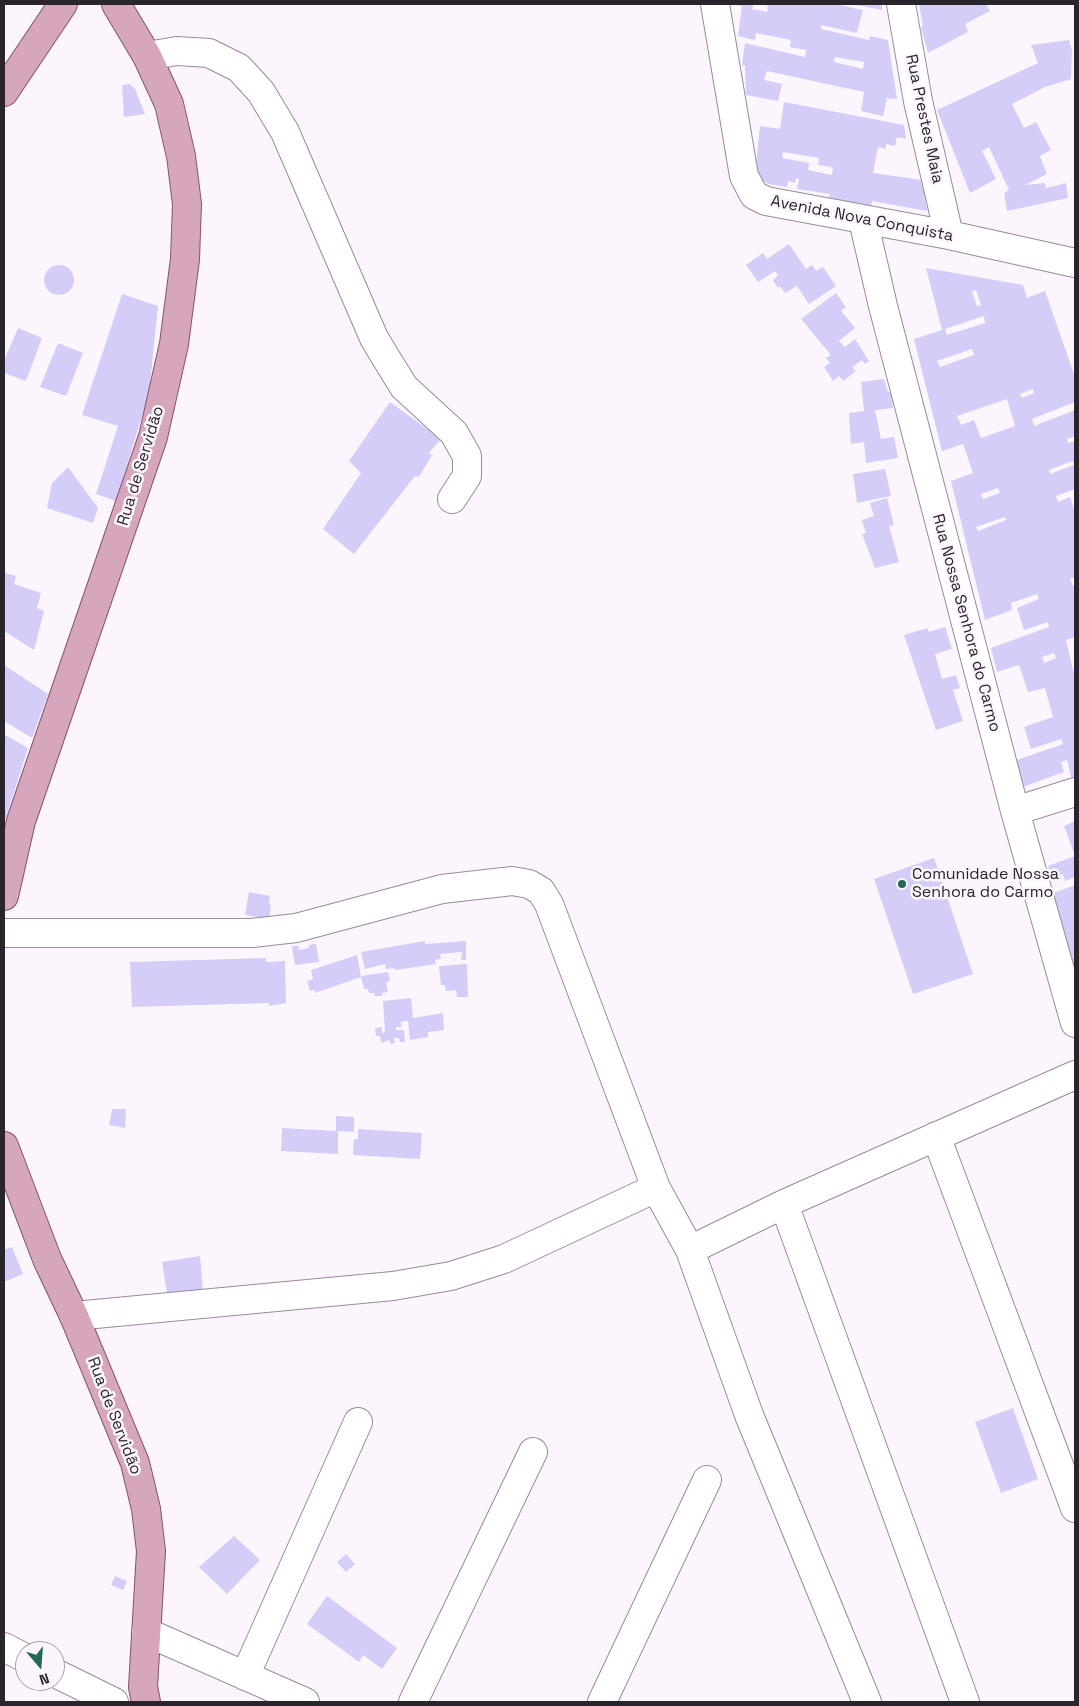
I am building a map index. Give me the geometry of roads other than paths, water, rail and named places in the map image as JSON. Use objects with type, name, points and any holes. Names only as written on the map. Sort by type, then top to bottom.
[{"type":"main road","points":[[4,92],[63,4]]},
{"type":"main road","name":"Rua de Servidão","points":[[4,896],[21,821],[153,437],[174,344],[185,258],[187,204],[181,156],[169,104],[147,56],[116,4]]},
{"type":"main road","name":"Rua de Servidão","points":[[4,1146],[47,1259],[74,1316],[135,1463],[146,1509],[151,1551],[143,1687],[146,1702]]},
{"type":"street","name":"Avenida Nova Conquista","points":[[716,4],[744,176],[747,186],[754,195],[766,202],[949,235],[1075,263]]},
{"type":"street","name":"Rua Prestes Maia","points":[[901,4],[918,101],[949,235]]},
{"type":"street","points":[[147,56],[177,50],[209,53],[239,68],[261,92],[285,132],[374,338],[404,387],[454,432],[467,456],[467,476],[452,499]]},
{"type":"street","name":"Rua Nossa Senhora do Carmo","points":[[863,220],[883,306],[1015,810],[1075,1023]]},
{"type":"street","points":[[1015,810],[1075,792]]},
{"type":"street","points":[[4,933],[252,933],[296,928],[442,889],[512,881],[529,884],[541,891],[549,904],[656,1188],[690,1250],[749,1415],[867,1702]]},
{"type":"street","points":[[690,1250],[784,1204],[1075,1075]]},
{"type":"street","points":[[936,1136],[1075,1508]]},
{"type":"street","points":[[74,1316],[393,1286],[451,1276],[504,1259],[656,1188]]},
{"type":"street","points":[[784,1204],[965,1702]]},
{"type":"street","points":[[245,1676],[358,1422]]},
{"type":"street","points":[[413,1702],[533,1452]]},
{"type":"street","points":[[602,1702],[707,1480]]},
{"type":"street","points":[[146,1632],[305,1702]]},
{"type":"street","points":[[65,1678],[114,1702]]},
{"type":"place","name":"Comunidade Nossa Senhora do Carmo","points":[[902,884]]}]
